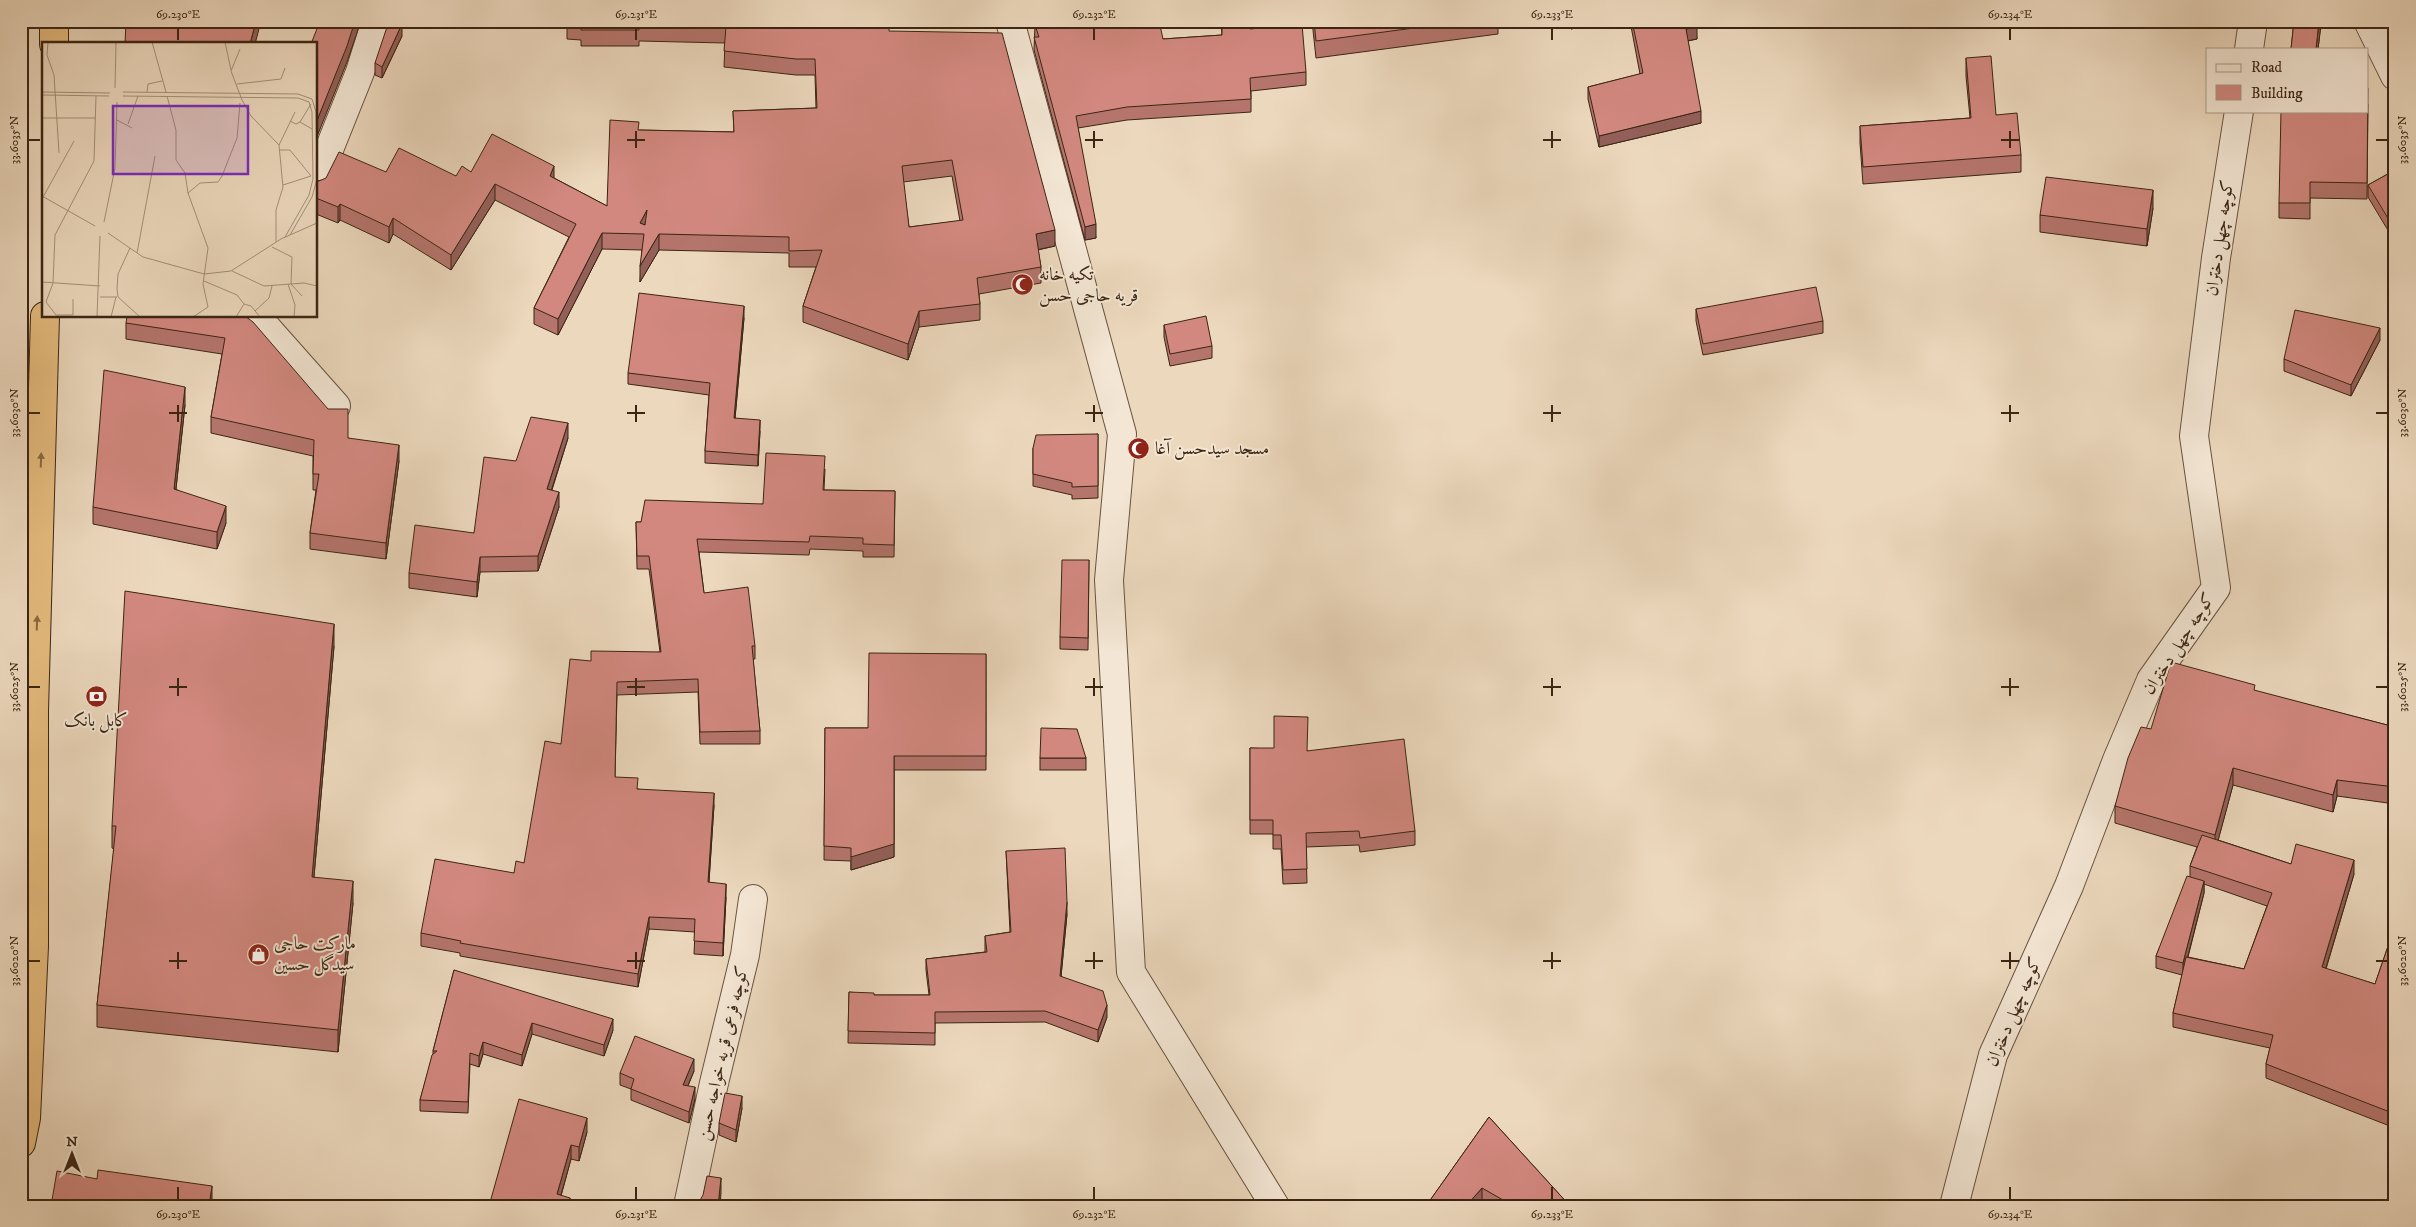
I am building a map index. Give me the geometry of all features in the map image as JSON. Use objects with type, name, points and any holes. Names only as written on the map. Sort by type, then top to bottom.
[{"type":"highway","points":[[54,21],[54,42]]},
{"type":"highway","points":[[21,1143],[26,1118],[34,946],[34,711],[45,318]]},
{"type":"street","points":[[318,177],[360,72],[376,21]]},
{"type":"street","points":[[1010,21],[1122,434],[1108,580],[1131,972],[1275,1206]]},
{"type":"street","points":[[2249,48],[2253,21]]},
{"type":"street","points":[[2368,21],[2395,76]]},
{"type":"street","name":"کوچه چهل دختران","points":[[1954,1206],[1993,1055],[2069,886],[2116,760],[2151,680],[2216,588],[2194,436],[2216,258],[2239,112]]},
{"type":"street","points":[[260,320],[336,406]]},
{"type":"street","name":"کوچه فرعی قریه خواجه حسن","points":[[688,1206],[714,1083],[745,955],[753,899]]},
{"type":"building","points":[[126,21],[256,21],[251,42],[125,42]]},
{"type":"building","points":[[320,21],[355,21],[318,118],[318,42],[312,42]]},
{"type":"building","points":[[389,21],[402,24],[382,67],[375,63]]},
{"type":"building","points":[[567,21],[889,21],[889,31],[1002,33],[1055,230],[1036,234],[1041,267],[977,278],[980,304],[919,311],[908,344],[803,306],[822,250],[789,251],[789,237],[659,234],[640,266],[644,234],[602,233],[558,319],[534,308],[576,224],[495,184],[451,255],[393,218],[389,227],[340,204],[338,207],[318,199],[318,181],[326,178],[339,152],[386,172],[399,148],[456,176],[462,166],[471,172],[492,134],[554,166],[550,176],[607,206],[610,120],[639,122],[638,130],[734,132],[733,111],[817,108],[815,59],[796,59],[724,51],[726,27],[639,25],[639,30],[581,30],[581,24],[567,23]],"holes":[[[952,160],[963,220],[909,227],[902,166]],[[647,210],[645,225],[640,223]]]},
{"type":"building","points":[[1047,21],[1159,21],[1163,39],[1222,35],[1222,21],[1249,21],[1250,29],[1302,24],[1306,72],[1250,78],[1251,99],[1127,107],[1076,116],[1096,224],[1085,227],[1034,37],[1039,37],[1035,25]]},
{"type":"building","points":[[1314,21],[1467,21],[1316,41]]},
{"type":"building","points":[[1632,21],[1695,21],[1697,27],[1686,29],[1701,111],[1599,136],[1588,87],[1643,73]]},
{"type":"building","points":[[2294,21],[2319,21],[2316,48],[2291,48]]},
{"type":"building","points":[[1991,56],[1996,115],[2017,113],[2021,155],[1863,167],[1860,126],[1971,118],[1966,58]]},
{"type":"building","points":[[2281,112],[2368,112],[2367,183],[2310,182],[2310,203],[2279,203]]},
{"type":"building","points":[[2395,170],[2395,230],[2368,185]]},
{"type":"building","points":[[2046,177],[2153,190],[2147,229],[2040,215]]},
{"type":"building","points":[[1816,287],[1823,321],[1703,344],[1696,309]]},
{"type":"building","points":[[639,293],[744,306],[734,418],[760,420],[758,455],[705,451],[710,383],[628,373]]},
{"type":"building","points":[[2295,310],[2380,328],[2351,385],[2284,359]]},
{"type":"building","points":[[1206,316],[1212,346],[1170,354],[1164,325]]},
{"type":"building","points":[[127,318],[248,318],[328,409],[348,409],[348,438],[399,445],[386,543],[310,533],[319,474],[313,474],[314,440],[211,417],[225,338],[126,323]]},
{"type":"building","points":[[104,370],[185,387],[174,489],[226,506],[217,532],[93,507]]},
{"type":"building","points":[[531,417],[568,423],[547,489],[559,492],[538,556],[480,557],[477,582],[409,573],[415,525],[474,533],[484,457],[516,461]]},
{"type":"building","points":[[1098,434],[1098,486],[1072,487],[1072,483],[1033,474],[1033,448],[1036,435]]},
{"type":"building","points":[[766,453],[825,456],[823,490],[895,491],[894,545],[863,544],[863,538],[810,536],[809,542],[697,539],[704,593],[748,587],[755,646],[752,646],[760,731],[700,732],[698,679],[617,682],[615,777],[638,778],[637,789],[714,793],[708,882],[726,884],[723,943],[694,941],[695,919],[649,917],[638,974],[460,943],[461,941],[421,933],[435,859],[514,873],[516,861],[524,863],[545,741],[561,744],[570,659],[591,661],[591,651],[661,652],[649,556],[637,556],[636,522],[641,522],[645,500],[763,504]]},
{"type":"building","points":[[1062,560],[1089,560],[1088,638],[1060,637]]},
{"type":"building","points":[[125,591],[334,624],[312,877],[353,881],[338,1030],[97,1005],[116,826],[112,826]]},
{"type":"building","points":[[869,653],[986,654],[986,756],[894,756],[894,844],[851,857],[851,848],[824,846],[825,728],[868,728]]},
{"type":"building","points":[[2171,662],[2255,685],[2254,690],[2391,726],[2392,694],[2395,694],[2395,787],[2337,780],[2333,795],[2233,768],[2215,835],[2115,806],[2128,758],[2141,727],[2151,729]]},
{"type":"building","points":[[1274,716],[1308,717],[1307,751],[1404,739],[1415,831],[1360,838],[1359,831],[1306,833],[1307,869],[1283,870],[1281,835],[1273,835],[1273,820],[1250,820],[1250,748],[1274,748]]},
{"type":"building","points":[[1041,728],[1077,729],[1086,758],[1040,758]]},
{"type":"building","points":[[2202,835],[2291,864],[2296,844],[2354,860],[2322,967],[2375,984],[2395,926],[2395,1114],[2266,1064],[2273,1035],[2173,1013],[2186,957],[2244,969],[2272,893],[2190,866]]},
{"type":"building","points":[[1065,848],[1067,902],[1060,976],[1103,991],[1107,1005],[1098,1030],[1045,1011],[935,1012],[935,1033],[848,1031],[849,992],[874,993],[874,995],[930,995],[926,959],[987,952],[985,936],[1011,932],[1006,851]]},
{"type":"building","points":[[2187,876],[2204,881],[2183,963],[2156,956]]},
{"type":"building","points":[[454,970],[613,1019],[604,1045],[532,1023],[522,1055],[483,1042],[479,1056],[470,1053],[468,1102],[420,1100],[432,1055],[437,1051],[433,1051]]},
{"type":"building","points":[[635,1036],[694,1059],[683,1085],[695,1087],[689,1112],[631,1089],[634,1079],[620,1073]]},
{"type":"building","points":[[725,1093],[742,1096],[736,1130],[719,1123]]},
{"type":"building","points":[[519,1099],[587,1118],[579,1147],[571,1145],[557,1194],[570,1198],[568,1206],[489,1206]]},
{"type":"building","points":[[1489,1117],[1570,1206],[1508,1206],[1503,1200],[1482,1188],[1466,1206],[1426,1206]]},
{"type":"building","points":[[98,1170],[212,1186],[209,1206],[51,1206],[57,1171],[97,1179]]},
{"type":"building","points":[[707,1176],[721,1178],[718,1206],[693,1206],[699,1202],[703,1195]]},
{"type":"place","name":"تکیه خانه قریه حاجی حسن","points":[[1023,285]]},
{"type":"place","name":"مسجد سیدحسن آغا","points":[[1139,449]]},
{"type":"place","name":"کابل بانک","points":[[96,696]]},
{"type":"place","name":"مارکت حاجی سیدگل حسین","points":[[258,954]]}]
